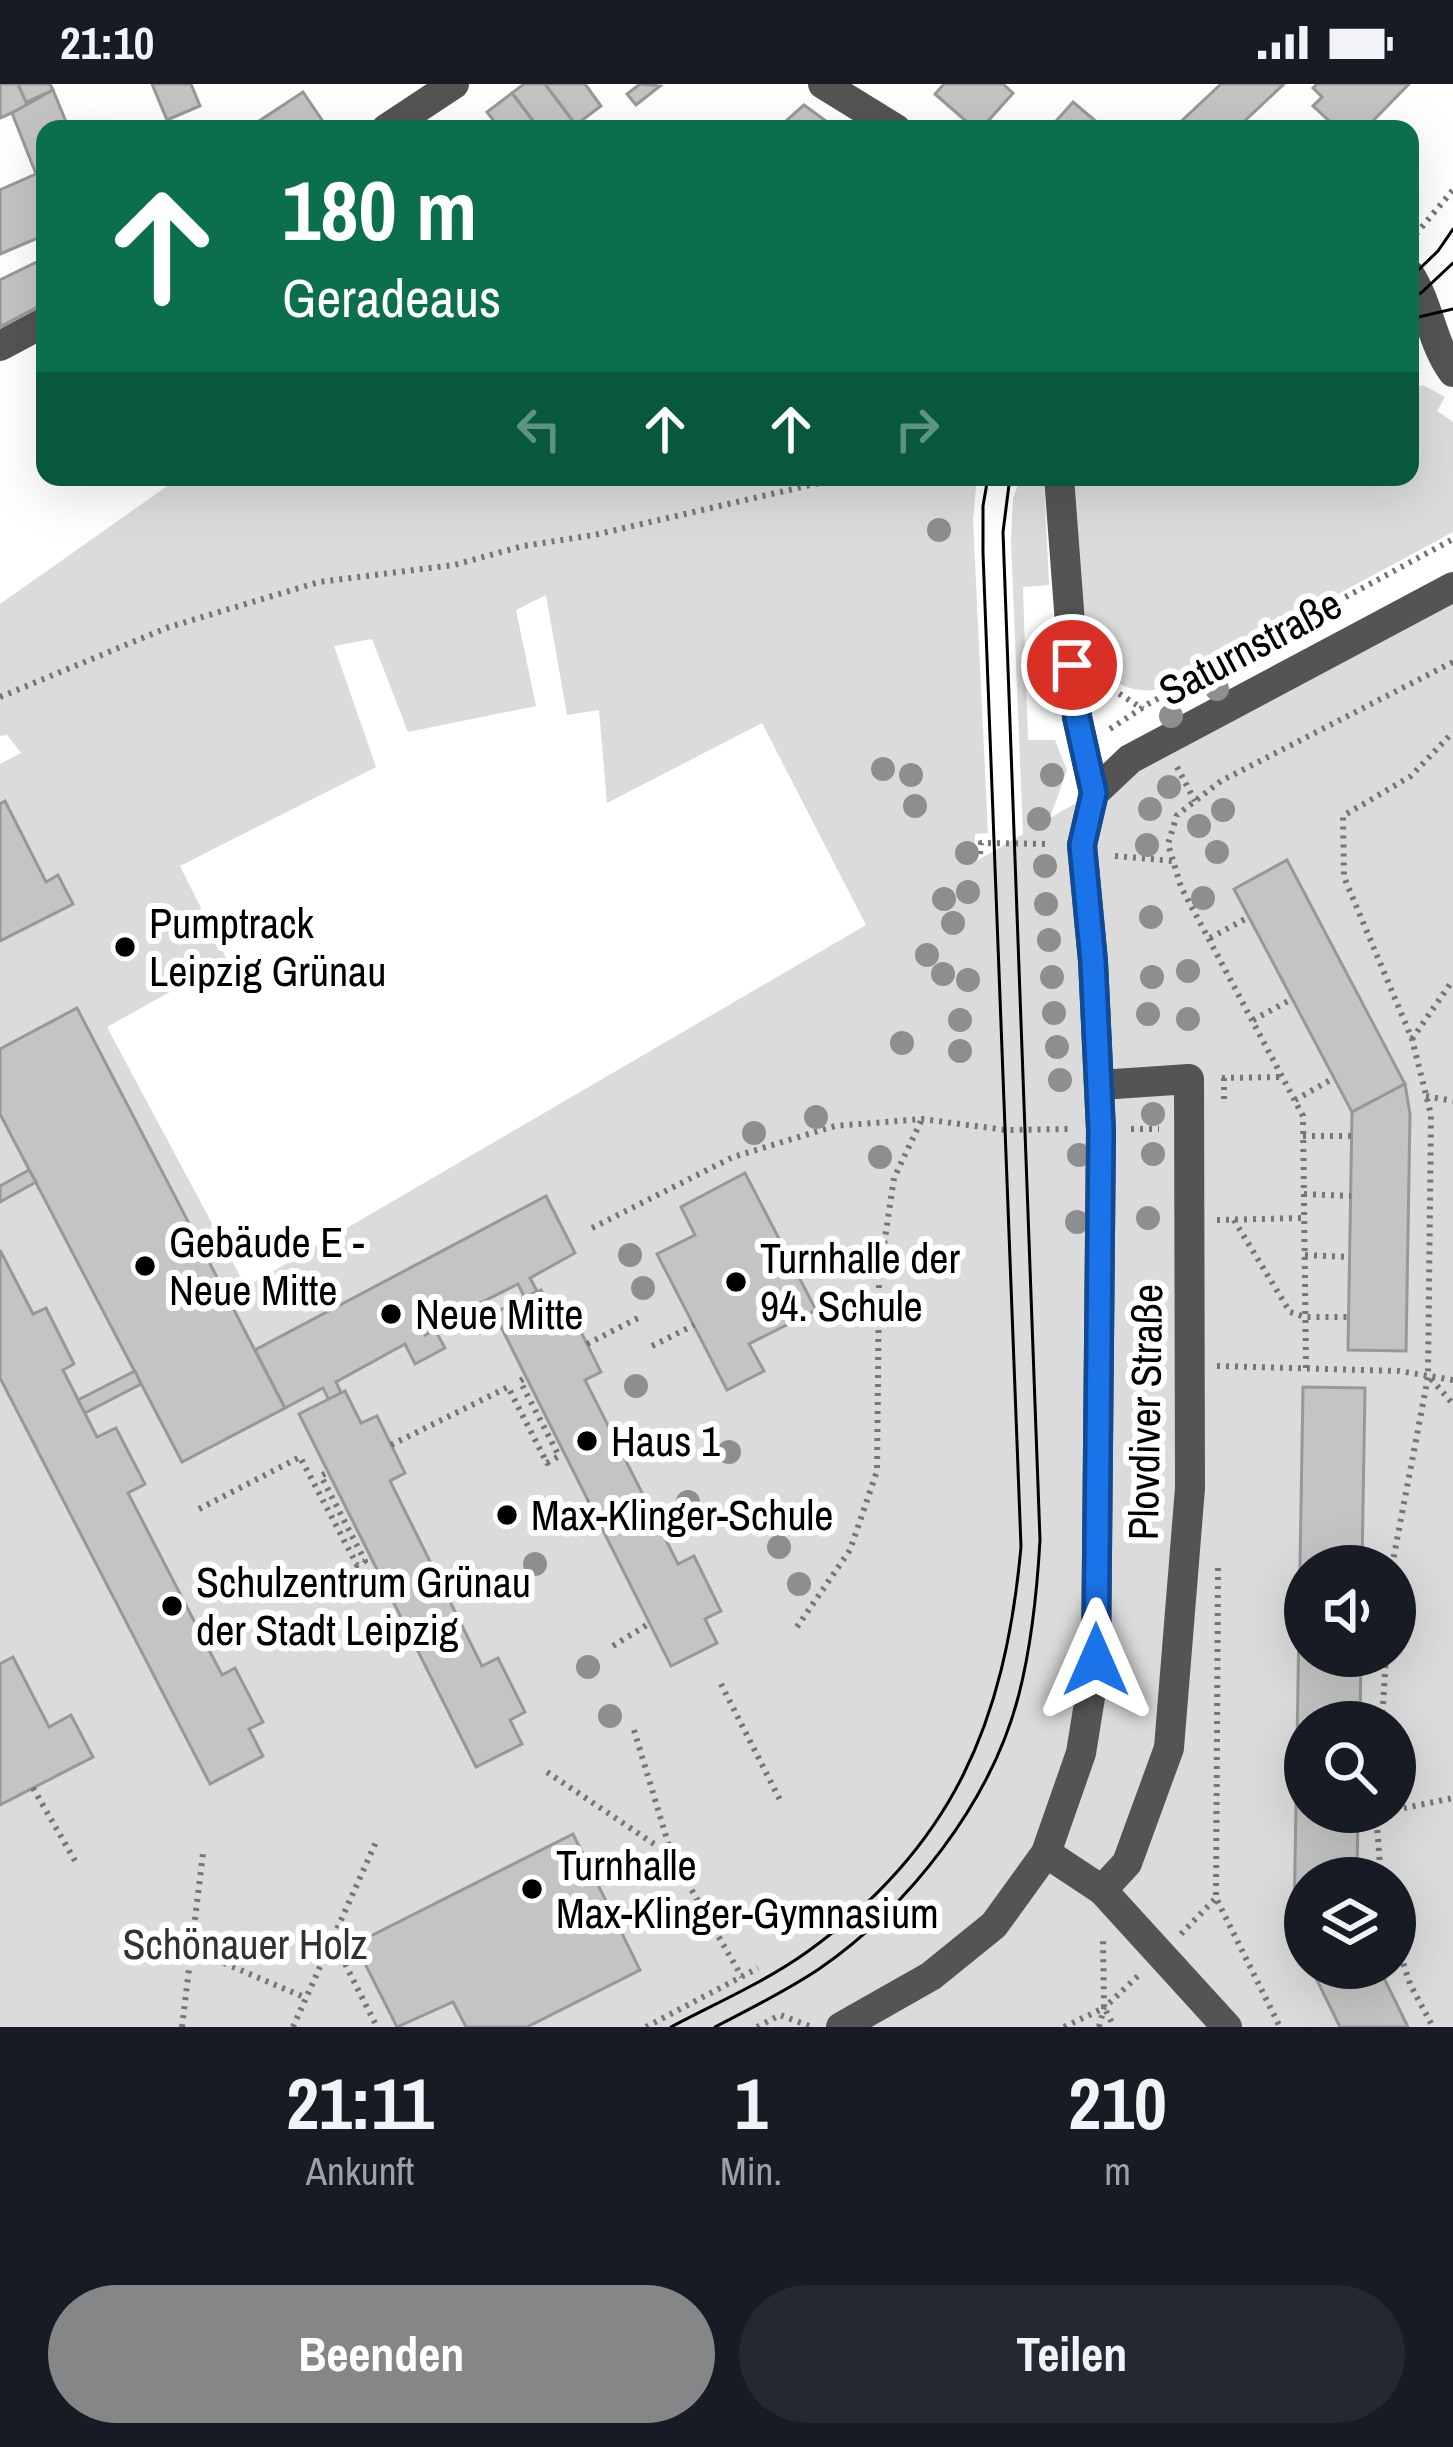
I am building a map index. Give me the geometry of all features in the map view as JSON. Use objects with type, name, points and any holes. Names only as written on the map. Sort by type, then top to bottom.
[{"type":"street","points":[[400,120],[454,84]]},
{"type":"street","points":[[823,84],[881,120]]},
{"type":"street","points":[[1419,290],[1443,359],[1453,372]]},
{"type":"street","points":[[0,346],[36,327]]},
{"type":"street","points":[[1060,486],[1077,717],[1094,793]]},
{"type":"street","name":"Saturnstraße","points":[[1094,793],[1130,759],[1453,587]]},
{"type":"street","name":"Plovdiver Straße","points":[[841,2027],[931,1976],[994,1925],[1046,1853],[1081,1753],[1096,1660],[1101,1130],[1072,845],[1094,793]]},
{"type":"street","name":"Plovdiver Straße","points":[[1100,1085],[1189,1079],[1190,1220],[1204,1366],[1169,1748],[1127,1863],[1102,1890]]},
{"type":"street","points":[[1046,1853],[1102,1890],[1227,2027]]},
{"type":"path","points":[[1419,231],[1452,192]]},
{"type":"path","points":[[0,697],[169,626],[319,582],[454,565],[524,545],[594,535],[806,486]]},
{"type":"path","points":[[1085,755],[1114,724],[1453,539]]},
{"type":"path","points":[[1306,1368],[1303,1116],[1181,887],[1168,844],[1177,815],[1221,781],[1453,662]]},
{"type":"path","points":[[1395,1545],[1428,1376],[1431,1115],[1412,1039],[1345,877],[1343,816],[1412,776],[1453,732]]},
{"type":"path","points":[[980,854],[981,844],[1072,845],[1101,855],[1173,861]]},
{"type":"path","points":[[1209,939],[1250,917]]},
{"type":"path","points":[[1412,1039],[1453,980]]},
{"type":"path","points":[[1252,1020],[1292,999]]},
{"type":"path","points":[[1224,1102],[1224,1078],[1282,1077]]},
{"type":"path","points":[[1294,1100],[1334,1078]]},
{"type":"path","points":[[1426,1096],[1453,1100]]},
{"type":"path","points":[[592,1228],[734,1157],[836,1126],[922,1118],[1006,1130],[1066,1129]]},
{"type":"path","points":[[797,1627],[850,1550],[877,1472],[879,1278],[894,1178],[922,1118]]},
{"type":"path","points":[[1101,1130],[1189,1128]]},
{"type":"path","points":[[1303,1136],[1352,1136]]},
{"type":"path","points":[[1304,1194],[1351,1196]]},
{"type":"path","points":[[1190,1220],[1304,1218]]},
{"type":"path","points":[[1222,1220],[1222,1241]]},
{"type":"path","points":[[1234,1220],[1291,1312],[1305,1317],[1348,1317]]},
{"type":"path","points":[[1304,1255],[1350,1257]]},
{"type":"path","points":[[586,1344],[638,1318]]},
{"type":"path","points":[[652,1346],[694,1325]]},
{"type":"path","points":[[1204,1366],[1219,1346]]},
{"type":"path","points":[[1204,1366],[1399,1371],[1453,1380],[1445,1395]]},
{"type":"path","points":[[1428,1376],[1453,1404]]},
{"type":"path","points":[[391,1445],[508,1387],[547,1463],[559,1456],[520,1381],[526,1377]]},
{"type":"path","points":[[199,1509],[300,1457],[357,1565],[365,1561],[321,1476],[328,1472]]},
{"type":"path","points":[[548,1522],[589,1502]]},
{"type":"path","points":[[1218,1551],[1216,1898],[1280,2027]]},
{"type":"path","points":[[613,1646],[650,1624]]},
{"type":"path","points":[[721,1684],[782,1802]]},
{"type":"path","points":[[634,1730],[672,1856],[742,1977]]},
{"type":"path","points":[[547,1772],[672,1856]]},
{"type":"path","points":[[33,1788],[78,1866]]},
{"type":"path","points":[[1416,1806],[1453,1798]]},
{"type":"path","points":[[293,2027],[376,1842]]},
{"type":"path","points":[[182,2027],[203,1853]]},
{"type":"path","points":[[1100,2027],[1104,2008],[1102,1890]]},
{"type":"path","points":[[333,1940],[377,2027]]},
{"type":"path","points":[[191,1949],[306,1998]]},
{"type":"path","points":[[646,2027],[758,1968]]},
{"type":"path","points":[[1413,1989],[1433,2027]]},
{"type":"path","points":[[1064,2027],[1104,2008]]},
{"type":"path","points":[[1104,2008],[1114,2027]]},
{"type":"path","points":[[758,2027],[780,2015],[812,2027]]},
{"type":"green space","points":[[1419,386],[1445,397],[1437,411],[1453,422],[1453,532],[1166,687],[1134,689],[1086,663],[1070,486],[1419,486]]},
{"type":"green space","name":"Schönauer Holz","points":[[167,486],[976,486],[973,520],[988,833],[975,834],[973,863],[1023,834],[1011,541],[1018,486],[1044,486],[1049,585],[1023,587],[1028,740],[1055,740],[1067,770],[1050,818],[1453,587],[1453,2027],[0,2027],[0,764],[21,753],[7,735],[0,736],[0,604]],"holes":[[[546,595],[567,715],[599,710],[607,803],[762,723],[866,925],[246,1287],[107,1027],[227,960],[180,866],[376,767],[334,646],[372,639],[408,732],[536,706],[516,610]]]},
{"type":"building","points":[[0,84],[18,84],[28,106],[0,118]]},
{"type":"building","points":[[18,84],[50,84],[53,90],[26,102]]},
{"type":"building","points":[[152,84],[191,84],[200,106],[167,120]]},
{"type":"building","points":[[524,84],[545,84],[572,120],[532,120],[512,93]]},
{"type":"building","points":[[545,84],[585,84],[601,106],[583,120],[572,120]]},
{"type":"building","points":[[640,84],[660,86],[636,105],[627,94]]},
{"type":"building","points":[[944,84],[1003,84],[1013,93],[989,120],[965,120],[935,94]]},
{"type":"building","points":[[1221,84],[1284,84],[1246,120],[1183,120]]},
{"type":"building","points":[[1317,84],[1409,84],[1374,120],[1328,120],[1313,106],[1322,97],[1313,88]]},
{"type":"building","points":[[53,90],[65,120],[36,120],[36,174],[12,113]]},
{"type":"building","points":[[303,92],[322,120],[261,120]]},
{"type":"building","points":[[512,93],[532,120],[493,120],[487,112]]},
{"type":"building","points":[[1073,102],[1094,120],[1057,120]]},
{"type":"building","points":[[804,105],[825,120],[787,120]]},
{"type":"building","points":[[36,174],[36,239],[0,254],[0,190]]},
{"type":"building","points":[[36,262],[36,308],[0,327],[0,280]]},
{"type":"building","points":[[5,801],[46,882],[58,875],[73,904],[0,941],[0,804]]},
{"type":"building","points":[[1287,860],[1405,1084],[1352,1112],[1234,889]]},
{"type":"building","name":"Gebäude E - Neue Mitte","points":[[77,1008],[285,1408],[182,1462],[0,1114],[0,1049]]},
{"type":"building","points":[[1405,1084],[1410,1114],[1406,1351],[1348,1350],[1352,1112]]},
{"type":"building","points":[[29,1170],[36,1182],[0,1202],[0,1186]]},
{"type":"building","name":"Turnhalle der 94. Schule","points":[[745,1173],[816,1310],[749,1344],[764,1371],[727,1390],[657,1254],[695,1235],[681,1207]]},
{"type":"building","name":"Neue Mitte","points":[[546,1196],[575,1253],[530,1278],[537,1291],[525,1298],[518,1284],[423,1332],[435,1330],[445,1348],[415,1364],[405,1344],[336,1382],[341,1393],[329,1400],[323,1388],[285,1408],[255,1350]]},
{"type":"building","points":[[0,1250],[33,1314],[46,1308],[74,1364],[63,1370],[97,1437],[116,1428],[145,1484],[128,1493],[222,1675],[235,1668],[263,1722],[249,1729],[263,1756],[210,1784],[0,1378]]},
{"type":"building","name":"Haus 1","points":[[541,1290],[557,1322],[572,1314],[601,1372],[585,1380],[678,1564],[694,1556],[721,1611],[705,1619],[717,1643],[671,1666],[494,1313]]},
{"type":"building","points":[[135,1371],[141,1384],[85,1413],[78,1400]]},
{"type":"building","points":[[1303,1387],[1365,1388],[1362,1545],[1300,1545]]},
{"type":"building","points":[[345,1391],[361,1423],[377,1416],[405,1473],[390,1481],[482,1666],[498,1658],[525,1712],[510,1720],[522,1744],[476,1767],[299,1414]]},
{"type":"building","points":[[13,1657],[49,1727],[71,1715],[93,1757],[0,1805],[0,1664]]},
{"type":"building","points":[[1298,1677],[1361,1677],[1360,1701],[1298,1701]]},
{"type":"building","points":[[1296,1833],[1358,1833],[1357,1857],[1295,1857]]},
{"type":"building","name":"Turnhalle Max-Klinger-Gymnasium","points":[[573,1834],[640,1970],[527,2027],[466,2027],[453,2002],[397,2027],[355,1944]]},
{"type":"building","points":[[1321,1989],[1389,1989],[1408,2027],[1340,2027]]},
{"type":"tram line","points":[[1419,269],[1453,229]]},
{"type":"tram line","points":[[1419,294],[1453,263]]},
{"type":"tram line","points":[[1419,317],[1453,309]]},
{"type":"tram line","points":[[671,2027],[807,1952],[900,1869],[935,1824],[963,1776],[1001,1669],[1021,1547],[983,553],[986,486]]},
{"type":"tram line","points":[[715,2027],[819,1969],[915,1883],[968,1812],[989,1773],[1019,1694],[1027,1656],[1040,1540],[1003,532],[1009,486]]},
{"type":"place","name":"Pumptrack Leipzig Grünau","points":[[125,947]]},
{"type":"place","name":"Gebäude E - Neue Mitte","points":[[145,1266]]},
{"type":"place","name":"Turnhalle der 94. Schule","points":[[736,1282]]},
{"type":"place","name":"Neue Mitte","points":[[391,1314]]},
{"type":"place","name":"Haus 1","points":[[587,1441]]},
{"type":"place","name":"Max-Klinger-Schule","points":[[507,1515]]},
{"type":"place","name":"Schulzentrum Grünau der Stadt Leipzig","points":[[172,1606]]},
{"type":"place","name":"Turnhalle Max-Klinger-Gymnasium","points":[[532,1889]]},
{"type":"route","points":[[1072,665],[1077,717],[1094,793],[1082,845],[1101,1130],[1096,1660]]}]
